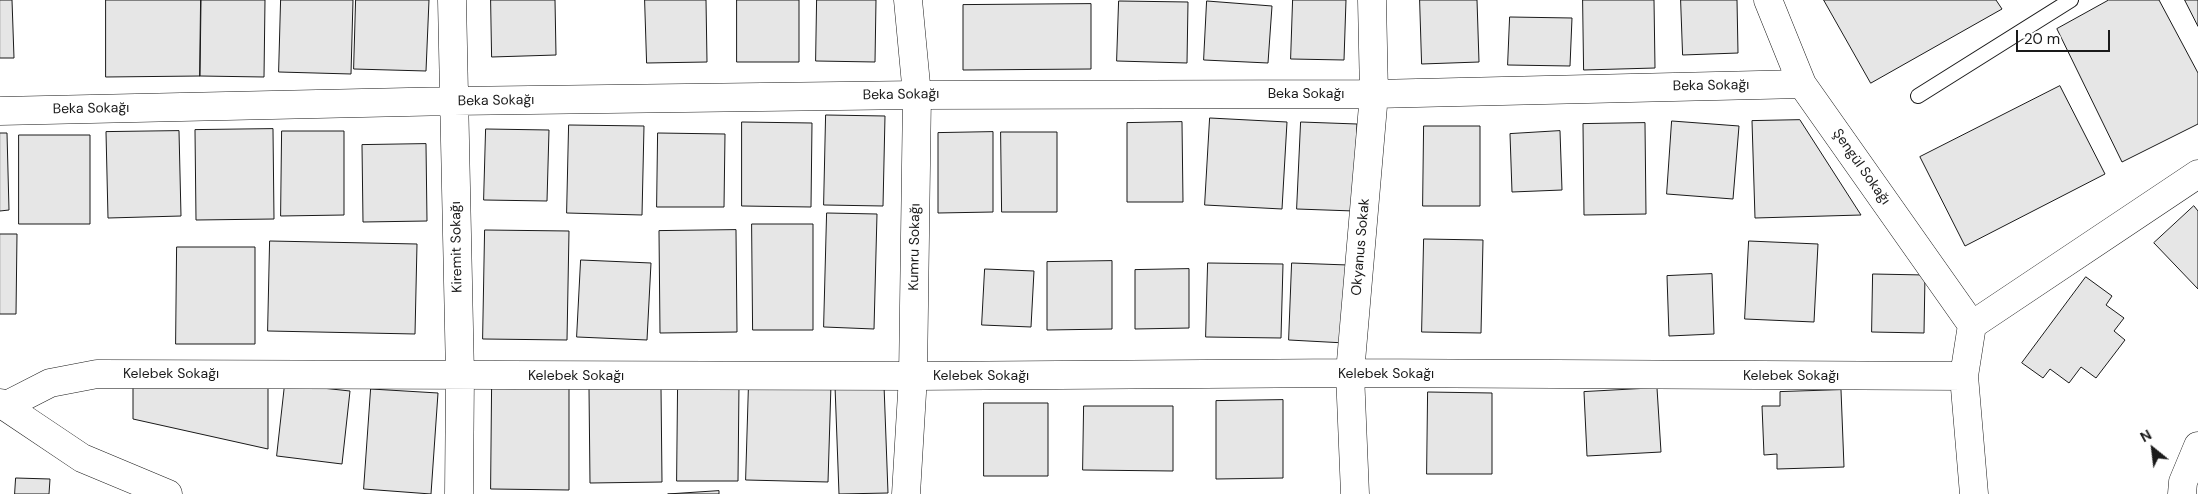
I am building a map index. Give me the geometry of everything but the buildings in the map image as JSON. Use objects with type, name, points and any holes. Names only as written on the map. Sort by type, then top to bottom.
[{"type":"street","name":"Kiremit Sokağı","points":[[452,0],[460,376],[459,494]]},
{"type":"street","name":"Kumru Sokağı","points":[[906,494],[914,376],[917,95],[908,0]]},
{"type":"street","name":"Okyanus Sokak","points":[[1355,494],[1350,373],[1374,94],[1372,0]]},
{"type":"street","name":"Şengül Sokağı","points":[[1773,2],[1802,84],[1972,325]]},
{"type":"street","name":"Beka Sokağı","points":[[0,111],[454,101],[917,95],[1374,94],[1802,84]]},
{"type":"street","points":[[1974,494],[1964,376],[1972,325],[2198,174]]},
{"type":"street","name":"Kelebek Sokağı","points":[[2,404],[50,383],[98,374],[914,376],[1350,373],[1964,376]]},
{"type":"street","points":[[2,404],[82,458],[168,494]]},
{"type":"street","points":[[2182,494],[2183,482],[2198,446]]},
{"type":"lane","points":[[1918,96],[2071,0]]}]
